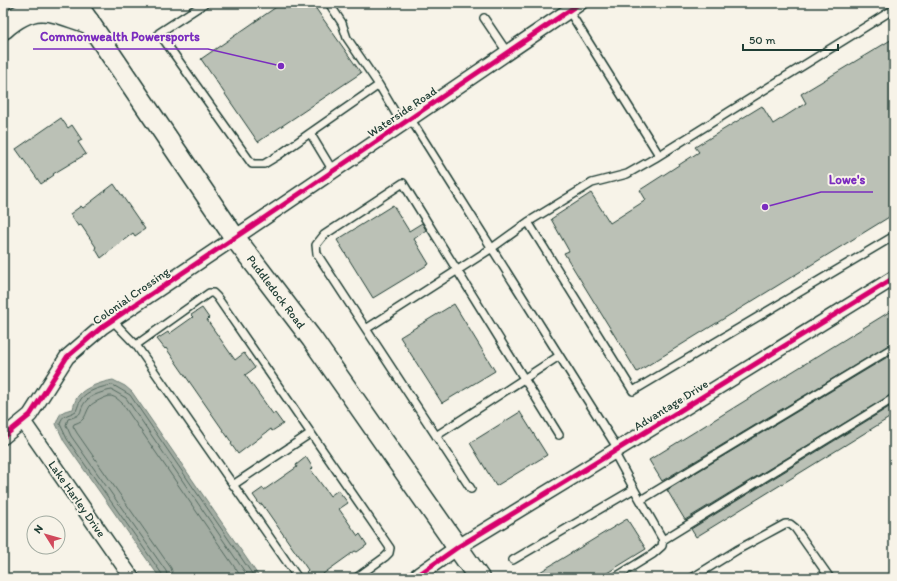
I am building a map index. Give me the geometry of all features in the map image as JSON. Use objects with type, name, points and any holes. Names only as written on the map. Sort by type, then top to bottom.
[{"type":"main road","points":[[3,11],[6,3]]},
{"type":"main road","name":"Puddledock Road","points":[[76,3],[235,238],[312,340],[479,578]]},
{"type":"main road","points":[[3,28],[23,11],[37,7],[49,9],[88,22]]},
{"type":"street","name":"Waterside Road","points":[[235,238],[574,7]]},
{"type":"street","name":"Colonial Crossing","points":[[3,437],[30,415],[67,357],[102,327],[235,238]]},
{"type":"street","name":"Advantage Drive","points":[[458,548],[894,278]]},
{"type":"street","name":"Lake Harley Drive","points":[[23,421],[132,578]]},
{"type":"street","points":[[414,578],[458,548]]},
{"type":"lane","points":[[205,3],[159,33],[252,164],[264,164],[279,155],[379,85]]},
{"type":"lane","points":[[329,3],[342,23],[347,38],[406,121],[492,248],[616,451],[634,489],[663,540],[662,546],[653,554],[614,578]]},
{"type":"lane","points":[[574,7],[660,155]]},
{"type":"lane","points":[[366,329],[492,248],[528,222],[592,183],[627,174],[660,155],[894,9]]},
{"type":"lane","points":[[484,18],[507,52]]},
{"type":"lane","points":[[310,133],[334,171]]},
{"type":"lane","points":[[471,489],[317,254],[316,245],[324,235],[403,183],[559,434]]},
{"type":"lane","points":[[528,222],[633,391],[894,236]]},
{"type":"lane","points":[[136,345],[209,293],[213,293],[390,548],[389,553],[385,557],[356,578]]},
{"type":"lane","points":[[112,320],[136,345],[298,578]]},
{"type":"lane","points":[[641,500],[894,348]]},
{"type":"lane","points":[[436,436],[559,356]]},
{"type":"lane","points":[[663,540],[894,398]]},
{"type":"lane","points":[[233,485],[311,433]]},
{"type":"lane","points":[[513,560],[634,489]]},
{"type":"lane","points":[[692,578],[737,550],[785,524],[790,524],[796,528],[830,578]]},
{"type":"water","points":[[113,380],[125,386],[132,392],[260,578],[160,578],[64,441],[56,424],[62,413],[66,410],[73,409],[76,399],[81,393],[94,385]]},
{"type":"building","points":[[282,3],[312,3],[361,73],[258,142],[201,59]]},
{"type":"building","points":[[894,38],[894,214],[637,372],[564,253],[569,251],[551,219],[591,193],[610,223],[646,200],[640,190],[699,152],[695,147],[762,106],[773,124],[806,103],[801,94]]},
{"type":"building","points":[[61,118],[68,128],[72,125],[82,140],[78,142],[86,154],[53,174],[54,175],[41,184],[16,149]]},
{"type":"building","points":[[114,184],[145,229],[135,236],[133,233],[101,258],[95,248],[96,247],[81,225],[78,226],[70,214],[81,206],[83,208]]},
{"type":"building","points":[[393,205],[409,231],[422,223],[426,230],[414,239],[429,264],[373,298],[337,240]]},
{"type":"building","points":[[454,304],[495,371],[442,403],[400,337]]},
{"type":"building","points":[[202,308],[209,318],[207,320],[235,360],[244,353],[255,368],[245,375],[273,414],[275,413],[283,424],[272,431],[271,429],[238,454],[231,444],[232,443],[166,348],[165,349],[157,339],[168,332],[169,334],[193,317],[191,315]]},
{"type":"building","points":[[894,309],[894,342],[662,481],[649,460]]},
{"type":"building","points":[[894,353],[894,393],[685,520],[667,490]]},
{"type":"building","points":[[894,404],[894,415],[696,537],[691,529]]},
{"type":"building","points":[[520,412],[547,455],[496,486],[470,443]]},
{"type":"building","points":[[306,457],[313,468],[311,470],[330,496],[338,490],[348,503],[339,509],[358,536],[360,534],[367,545],[357,552],[355,551],[323,574],[326,578],[311,578],[306,572],[308,570],[262,504],[260,505],[253,495],[263,488],[264,490],[297,467],[296,465]]},
{"type":"building","points":[[627,519],[646,549],[599,578],[530,578]]},
{"type":"cycle path","points":[[3,437],[30,415],[67,357],[102,327],[580,3]]},
{"type":"cycle path","points":[[414,578],[458,547],[894,278]]},
{"type":"place","name":"Commonwealth Powersports","points":[[281,66]]},
{"type":"place","name":"Lowe's","points":[[765,207]]}]
